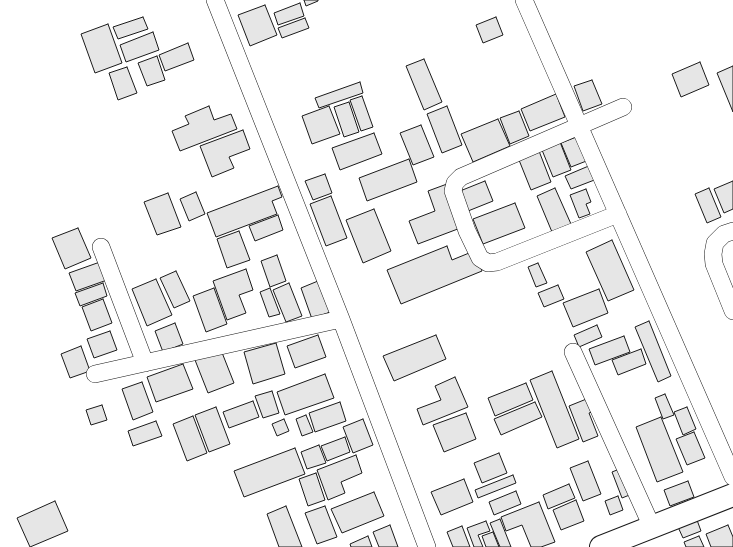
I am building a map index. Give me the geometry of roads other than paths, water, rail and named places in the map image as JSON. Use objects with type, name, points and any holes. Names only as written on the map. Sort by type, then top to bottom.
[{"type":"street","points":[[215,0],[341,319],[427,547]]},
{"type":"street","points":[[524,0],[733,477]]},
{"type":"street","points":[[618,214],[497,262],[488,263],[480,258],[467,231],[453,191],[454,183],[461,176],[622,107]]},
{"type":"street","points":[[733,231],[724,234],[715,243],[713,254],[714,264],[733,311]]},
{"type":"street","points":[[101,247],[145,363]]},
{"type":"street","points":[[95,374],[341,319]]},
{"type":"street","points":[[572,352],[652,527]]},
{"type":"street","points":[[612,545],[652,527],[733,495]]}]
